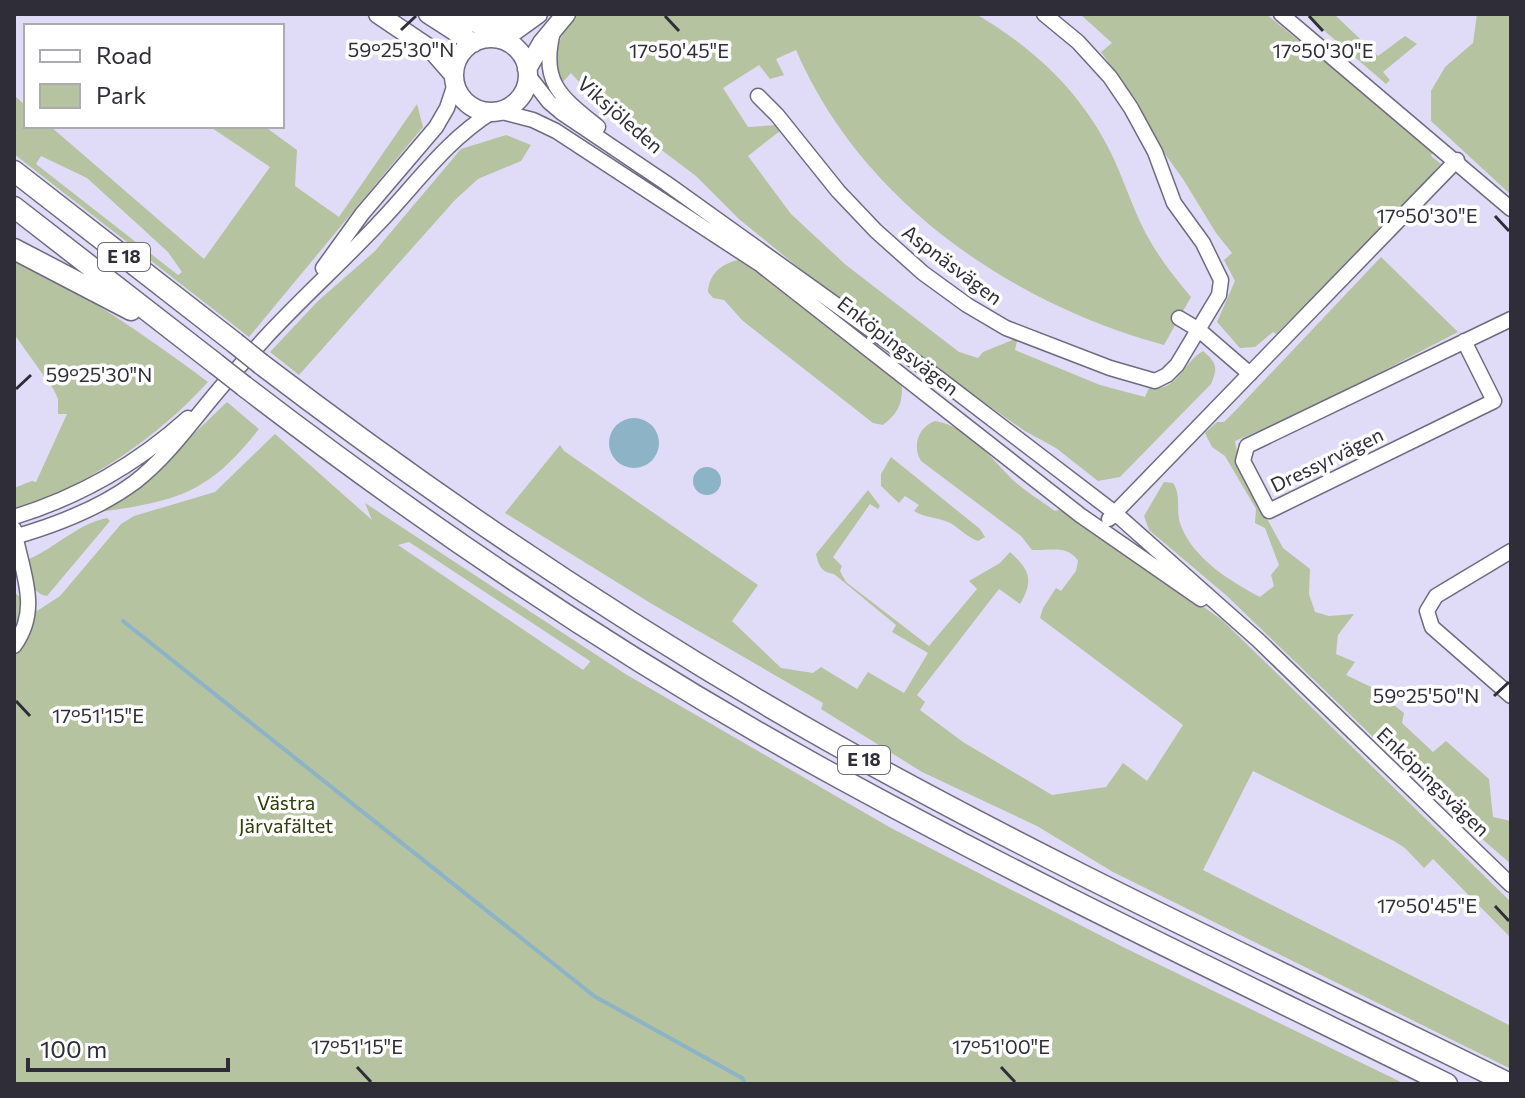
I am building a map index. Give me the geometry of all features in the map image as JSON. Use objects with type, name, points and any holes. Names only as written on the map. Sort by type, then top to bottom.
[{"type":"highway","name":"E 18","points":[[14,171],[261,364],[421,482],[534,560],[658,639],[828,740],[1030,848],[1510,1084]]},
{"type":"highway","name":"E 18","points":[[14,207],[244,386],[403,504],[643,663],[812,763],[948,837],[1447,1084]]},
{"type":"highway","points":[[14,249],[186,341]]},
{"type":"main road","points":[[378,14],[433,51],[455,79],[467,103],[481,110],[495,111],[506,108],[519,98],[527,72],[566,14]]},
{"type":"main road","points":[[428,14],[473,43]]},
{"type":"main road","points":[[450,14],[466,22],[490,26],[520,14]]},
{"type":"main road","points":[[500,39],[538,14]]},
{"type":"main road","points":[[455,79],[461,53],[473,43],[486,38],[500,39],[518,50],[527,72]]},
{"type":"street","name":"Aspnäsvägen","points":[[758,96],[876,231],[923,273],[967,305],[1006,328],[1110,368],[1155,381],[1177,365],[1219,295],[1221,280],[1203,243],[1174,203],[1155,152],[1110,77],[1078,42],[1044,14]]},
{"type":"street","points":[[1281,14],[1457,160],[1511,209]]},
{"type":"street","name":"Viksjöleden","points":[[554,29],[548,53],[549,73],[556,88],[569,104],[666,183]]},
{"type":"street","name":"Enköpingsvägen","points":[[527,72],[549,102],[562,113],[666,183],[941,380],[1115,513],[1258,640],[1511,885]]},
{"type":"street","points":[[299,300],[362,214],[436,127],[455,79]]},
{"type":"street","points":[[14,646],[26,627],[30,604],[14,534],[81,512],[133,483],[179,440],[215,394],[299,300],[376,226],[453,141],[495,111]]},
{"type":"street","name":"Enköpingsvägen","points":[[495,111],[533,120],[556,131],[761,265],[1100,528],[1258,640]]},
{"type":"street","points":[[1100,528],[1457,160]]},
{"type":"street","points":[[1179,318],[1199,330],[1250,374]]},
{"type":"street","name":"Dressyrvägen","points":[[1464,341],[1494,401],[1269,511],[1243,461],[1247,446],[1464,341],[1511,319]]},
{"type":"street","points":[[14,517],[73,496],[124,467],[169,435],[215,394]]},
{"type":"street","points":[[1511,551],[1436,596],[1427,611],[1432,627],[1511,696]]},
{"type":"green space","points":[[578,14],[976,14],[1052,71],[1083,106],[1108,147],[1150,241],[1191,297],[1164,345],[1107,326],[1051,302],[997,273],[947,238],[900,199],[859,154],[824,104],[796,50],[776,59],[784,75],[770,79],[759,65],[723,88],[748,127],[777,125],[780,131],[748,156],[791,214],[846,265],[959,352],[978,358],[983,352],[1015,339],[1015,350],[1100,385],[1145,397],[1149,388],[1167,386],[1174,381],[1203,351],[1215,366],[1211,384],[1120,477],[1098,481],[1056,448],[1025,431],[848,308],[739,219],[696,176],[594,99],[571,73],[561,84],[556,63],[558,46]]},
{"type":"green space","points":[[1080,14],[1266,14],[1433,150],[1431,156],[1441,164],[1434,171],[1435,177],[1276,334],[1273,332],[1255,347],[1240,348],[1217,322],[1235,281],[1224,260],[1232,253],[1160,147],[1138,103],[1101,52],[1112,43]]},
{"type":"green space","points":[[1305,14],[1334,14],[1378,56],[1405,36],[1417,44],[1383,72],[1390,80],[1386,84]]},
{"type":"green space","points":[[1477,14],[1511,14],[1511,195],[1431,121],[1431,91],[1445,67],[1473,43]]},
{"type":"green space","points":[[14,95],[24,104],[24,128],[52,128],[204,259],[270,167],[212,128],[267,128],[297,150],[295,186],[339,217],[417,104],[423,127],[249,337],[14,154]],"holes":[[[41,156],[87,178],[168,252],[182,272],[178,275],[36,164]]]},
{"type":"green space","points":[[506,135],[531,145],[521,161],[478,179],[455,200],[299,375],[270,352],[318,301],[375,251],[461,149]]},
{"type":"green space","points":[[14,257],[114,315],[208,382],[166,423],[118,458],[68,488],[14,513],[14,488],[36,482],[67,414],[58,414],[58,399],[54,390],[14,334]]},
{"type":"green space","points":[[1381,257],[1458,332],[1306,411],[1235,441],[1240,469],[1283,548],[1310,569],[1309,594],[1315,612],[1329,616],[1354,614],[1338,635],[1336,654],[1355,662],[1346,675],[1371,687],[1404,713],[1402,723],[1433,752],[1446,741],[1489,779],[1493,817],[1511,821],[1511,864],[1453,814],[1227,596],[1149,530],[1144,516],[1164,482],[1173,483],[1181,526],[1204,559],[1260,597],[1274,586],[1271,575],[1279,565],[1265,528],[1255,523],[1256,509],[1225,456],[1212,447],[1205,433],[1217,422],[1224,422],[1237,409]]},
{"type":"green space","points":[[738,260],[770,280],[894,377],[902,387],[901,399],[888,421],[883,425],[873,423],[743,321],[724,300],[713,298],[708,292],[713,275],[726,264]]},
{"type":"green space","points":[[227,402],[259,429],[217,474],[177,496],[98,512],[152,474]]},
{"type":"green space","points":[[935,421],[959,430],[1029,493],[1055,511],[1064,508],[1222,620],[1511,902],[1511,938],[1433,859],[1424,868],[1394,841],[1253,771],[1203,870],[1511,1026],[1511,1069],[1113,872],[1037,826],[922,772],[821,709],[823,703],[652,604],[505,513],[560,445],[564,451],[758,585],[732,621],[781,668],[813,673],[821,667],[857,689],[868,672],[904,693],[928,653],[892,632],[896,625],[834,574],[823,570],[816,554],[868,490],[880,506],[878,509],[870,504],[833,557],[842,566],[840,571],[846,582],[929,646],[977,589],[969,581],[1000,563],[1010,552],[1028,576],[1020,604],[999,589],[917,695],[925,702],[920,710],[963,742],[1052,795],[1106,787],[1123,763],[1147,781],[1183,725],[1040,618],[1056,588],[1061,591],[1076,571],[1078,561],[1064,550],[1032,550],[1021,536],[921,461],[917,449],[918,438],[924,428]]},
{"type":"green space","name":"Västra Järvafältet","points":[[275,434],[372,520],[365,503],[627,675],[891,828],[1125,948],[1405,1084],[14,1084],[14,592],[37,611],[60,596],[121,524],[134,516],[215,492]],"holes":[[[409,542],[590,661],[583,670],[398,545]]]},
{"type":"green space","points":[[891,457],[980,529],[985,537],[978,541],[948,522],[914,511],[919,505],[905,496],[899,503],[881,486],[881,474]]},
{"type":"green space","points":[[107,518],[110,521],[47,596],[37,591],[30,577],[29,559],[77,530]]},
{"type":"water","points":[[634,418],[652,425],[659,443],[652,461],[634,468],[616,461],[609,443],[616,425]]},
{"type":"water","points":[[707,467],[717,471],[721,481],[717,491],[707,495],[697,491],[693,481],[697,471]]},
{"type":"waterway","points":[[123,621],[594,996],[742,1078],[745,1084]]}]
